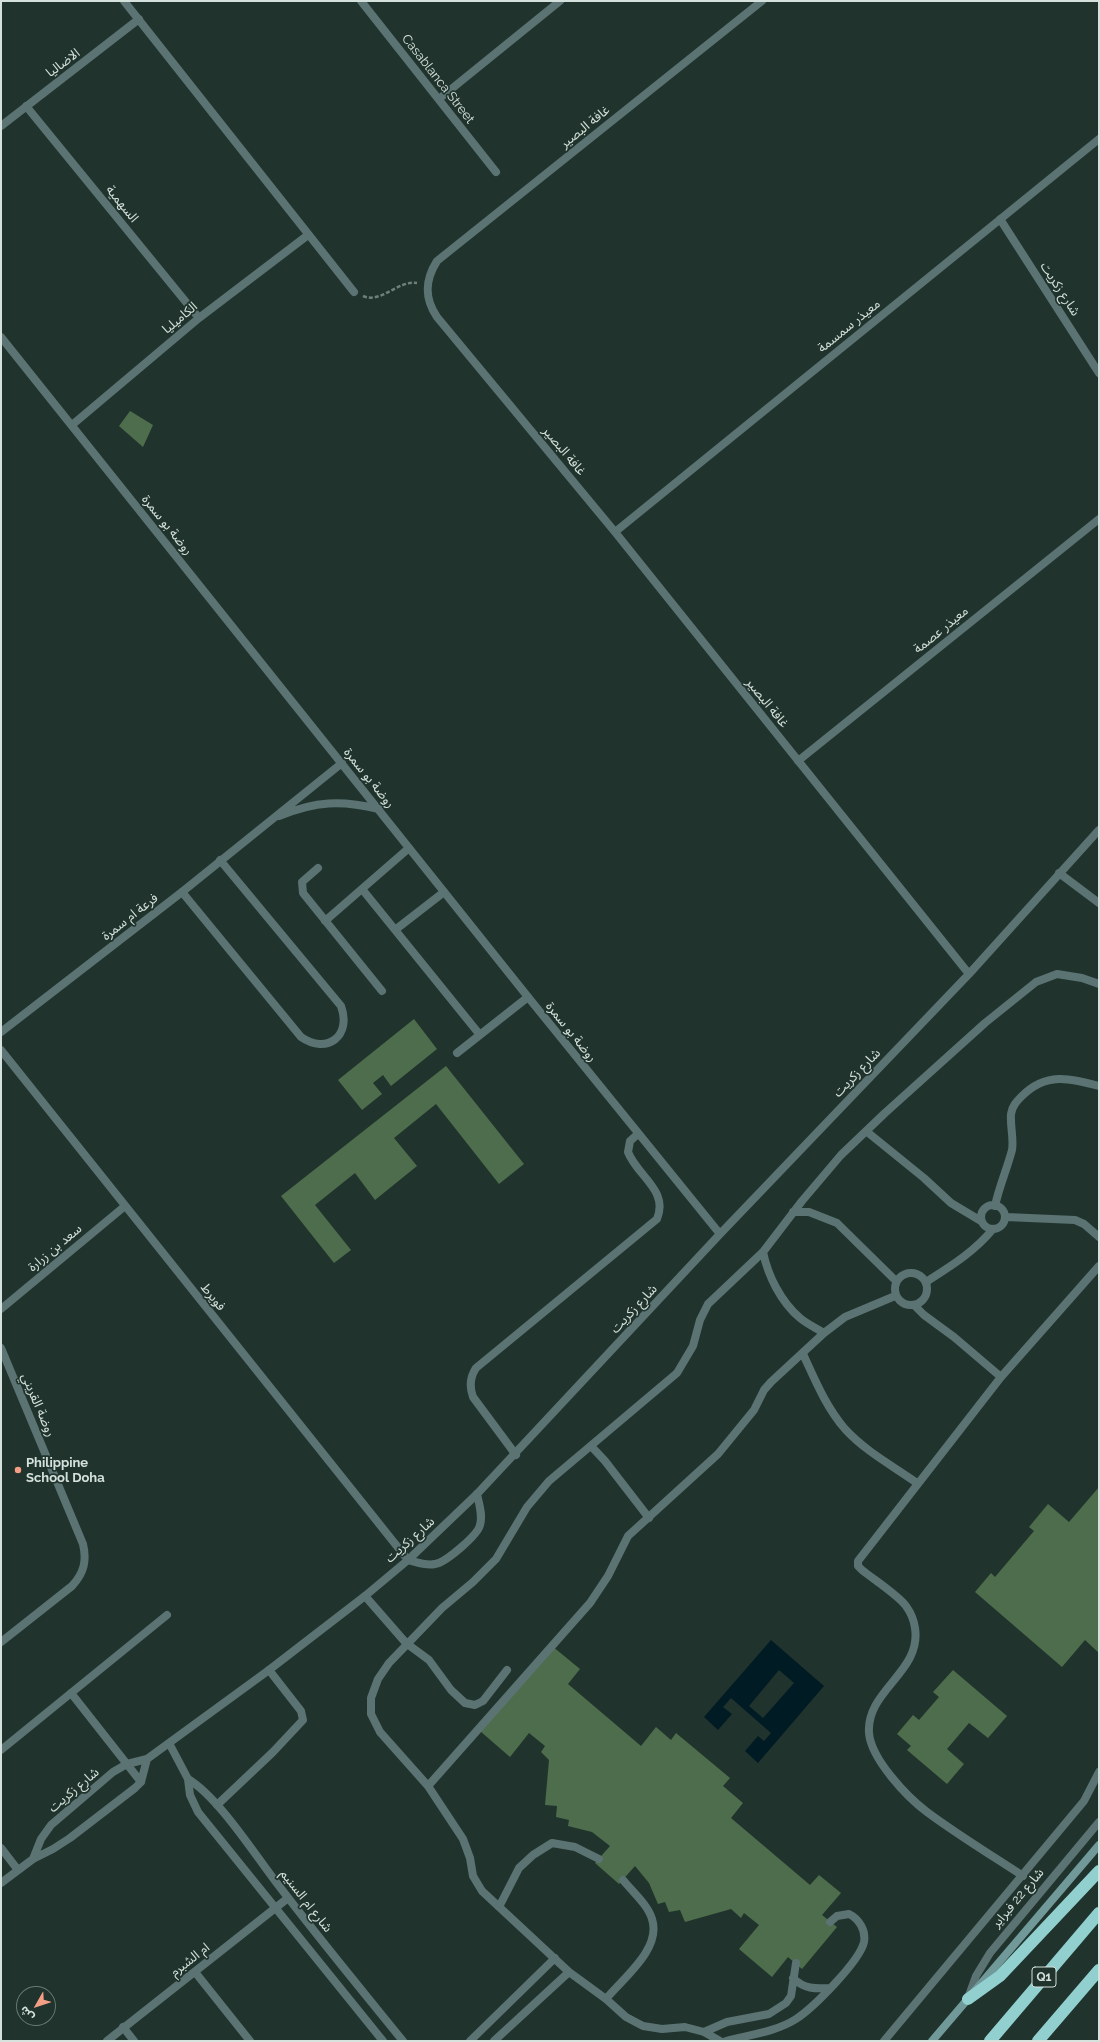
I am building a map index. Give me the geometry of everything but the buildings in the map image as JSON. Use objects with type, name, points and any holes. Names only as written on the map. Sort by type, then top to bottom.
[{"type":"highway","points":[[968,1998],[1000,1976],[1099,1871]]},
{"type":"highway","name":"Q1","points":[[990,2041],[1099,1913]]},
{"type":"highway","points":[[1038,2041],[1099,1970]]},
{"type":"main road","name":"شارع 22 فبراير","points":[[932,2041],[1099,1845]]},
{"type":"street","points":[[124,1],[140,19],[354,292]]},
{"type":"street","name":"Casablanca Street","points":[[361,1],[496,172]]},
{"type":"street","points":[[438,99],[560,1]]},
{"type":"street","name":"غافة البصير","points":[[762,1],[441,258],[432,270],[427,285],[428,299],[437,317],[615,532],[969,974]]},
{"type":"street","name":"الاضاليا","points":[[1,126],[140,19]]},
{"type":"street","name":"السهمية","points":[[26,106],[199,318]]},
{"type":"street","name":"معيذر سمسمة","points":[[615,532],[1099,139]]},
{"type":"street","name":"شارع زكريت","points":[[1000,219],[1099,373]]},
{"type":"street","name":"الكاميليا","points":[[72,425],[199,318],[308,234]]},
{"type":"street","name":"روضة بو سمرة","points":[[1,337],[528,997],[720,1234]]},
{"type":"street","name":"معيذر عصمة","points":[[798,761],[1099,519]]},
{"type":"street","name":"فرعة ام سمرة","points":[[1,1032],[182,892],[342,763]]},
{"type":"street","name":"فرعة ام سمرة","points":[[271,819],[297,808],[324,803],[352,803],[379,809]]},
{"type":"street","name":"شارع زكريت","points":[[32,1859],[41,1839],[51,1825],[113,1772],[127,1764],[147,1759],[269,1670],[408,1560],[477,1494],[516,1455],[720,1234],[969,974],[1099,830]]},
{"type":"street","points":[[325,920],[409,848]]},
{"type":"street","points":[[182,892],[301,1037],[310,1043],[320,1045],[330,1043],[339,1036],[344,1027],[344,1016],[341,1006],[220,860]]},
{"type":"street","points":[[318,868],[302,882],[301,890],[382,991]]},
{"type":"street","points":[[1059,873],[1099,903]]},
{"type":"street","points":[[362,889],[480,1035]]},
{"type":"street","points":[[395,930],[444,892]]},
{"type":"street","points":[[720,2041],[704,2032],[685,2027],[662,2029],[643,2026],[626,2017],[606,1999],[569,1972],[482,1891],[473,1876],[470,1858],[463,1839],[428,1786],[380,1732],[371,1714],[371,1698],[378,1679],[389,1663],[406,1643],[442,1608],[473,1582],[496,1558],[527,1507],[549,1481],[677,1373],[693,1346],[700,1320],[708,1304],[764,1252],[793,1212],[841,1155],[985,1023],[1036,982],[1057,974],[1082,978],[1099,984]]},
{"type":"street","points":[[457,1053],[528,997]]},
{"type":"street","name":"فويرط","points":[[1,1050],[408,1560]]},
{"type":"street","points":[[995,1206],[1012,1149],[1011,1120],[1016,1102],[1037,1084],[1052,1078],[1069,1079],[1099,1086]]},
{"type":"street","points":[[866,1131],[924,1178],[951,1203],[981,1221],[985,1226],[993,1229]]},
{"type":"street","points":[[516,1455],[473,1397],[470,1385],[473,1373],[657,1219],[660,1207],[657,1193],[628,1152],[630,1141],[638,1134]]},
{"type":"street","points":[[981,1221],[981,1214],[984,1209],[990,1205],[1002,1210],[1006,1217]]},
{"type":"street","name":"سعد بن زرارة","points":[[1,1309],[125,1206]]},
{"type":"street","points":[[793,1212],[809,1212],[836,1223],[896,1281]]},
{"type":"street","points":[[926,1282],[965,1257],[982,1242],[993,1229],[1003,1225],[1006,1217]]},
{"type":"street","points":[[1006,1217],[1075,1220],[1084,1224],[1099,1237]]},
{"type":"street","points":[[764,1252],[766,1264],[781,1298],[799,1318],[824,1333]]},
{"type":"street","points":[[1023,1876],[926,1811],[888,1771],[874,1748],[869,1733],[871,1716],[879,1700],[909,1662],[916,1645],[916,1632],[913,1618],[906,1605],[862,1570],[858,1566],[858,1561],[917,1483],[1001,1377],[1099,1266]]},
{"type":"street","points":[[907,1272],[915,1272],[926,1282],[927,1289],[921,1302],[914,1305],[906,1305],[895,1296],[894,1288],[900,1275],[907,1272]]},
{"type":"street","points":[[428,1786],[590,1603],[608,1576],[628,1536],[718,1454],[754,1410],[764,1390],[824,1333],[845,1317],[895,1296]]},
{"type":"street","points":[[914,1305],[924,1315],[954,1337],[1001,1377]]},
{"type":"street","name":"روضة القريني","points":[[1,1348],[83,1544],[85,1562],[79,1579],[72,1586],[1,1642]]},
{"type":"street","points":[[803,1354],[825,1402],[846,1429],[868,1449],[917,1483]]},
{"type":"street","points":[[591,1446],[619,1478],[649,1518]]},
{"type":"street","points":[[408,1560],[429,1565],[438,1564],[473,1537],[481,1524],[481,1512],[477,1494]]},
{"type":"street","points":[[364,1596],[406,1643],[428,1660],[451,1690],[464,1703],[475,1705],[483,1701],[507,1670]]},
{"type":"street","points":[[1,1750],[167,1615]]},
{"type":"street","points":[[217,1805],[273,1752],[303,1720],[301,1711],[269,1670]]},
{"type":"street","points":[[71,1693],[141,1782]]},
{"type":"street","name":"شارع ام السنيم","points":[[169,1743],[188,1779],[190,1795],[198,1812],[383,2041]]},
{"type":"street","points":[[141,1782],[147,1759]]},
{"type":"street","points":[[884,2041],[1084,1801],[1099,1772]]},
{"type":"street","name":"شارع ام السنيم","points":[[188,1779],[197,1784],[217,1805],[288,1898],[403,2041]]},
{"type":"street","name":"شارع زكريت","points":[[1,1883],[32,1859],[53,1849],[70,1838],[141,1782]]},
{"type":"street","name":"شارع 22 فبراير","points":[[968,1998],[976,1976],[990,1953],[1099,1822]]},
{"type":"street","points":[[499,1907],[519,1868],[533,1855],[552,1843],[575,1847],[599,1859]]},
{"type":"street","points":[[1,1848],[18,1870]]},
{"type":"street","points":[[606,1999],[632,1972],[650,1947],[653,1936],[653,1920],[644,1905],[623,1880]]},
{"type":"street","name":"ام الشبرم","points":[[107,2041],[288,1898]]},
{"type":"street","points":[[726,2041],[775,2028],[796,2019],[830,1988],[856,1957],[864,1943],[865,1935],[861,1925],[849,1914],[837,1916],[830,1922]]},
{"type":"street","points":[[470,2041],[555,1958]]},
{"type":"street","points":[[704,2032],[727,2022],[769,2014],[786,2002],[791,1996],[796,1964]]},
{"type":"street","points":[[195,1972],[250,2041]]},
{"type":"street","points":[[494,2041],[569,1972]]},
{"type":"street","points":[[793,1978],[801,1986],[830,1988]]},
{"type":"street","points":[[123,2027],[134,2041]]},
{"type":"path","points":[[354,292],[367,298],[379,296],[404,284],[414,283],[427,285]]},
{"type":"water","points":[[771,1640],[824,1686],[758,1763],[745,1751],[758,1736],[764,1741],[771,1733],[731,1698],[723,1707],[732,1714],[718,1730],[704,1717]],"holes":[[[779,1670],[794,1683],[763,1718],[749,1706]]]},
{"type":"place","name":"Philippine School Doha","points":[[18,1470]]}]
